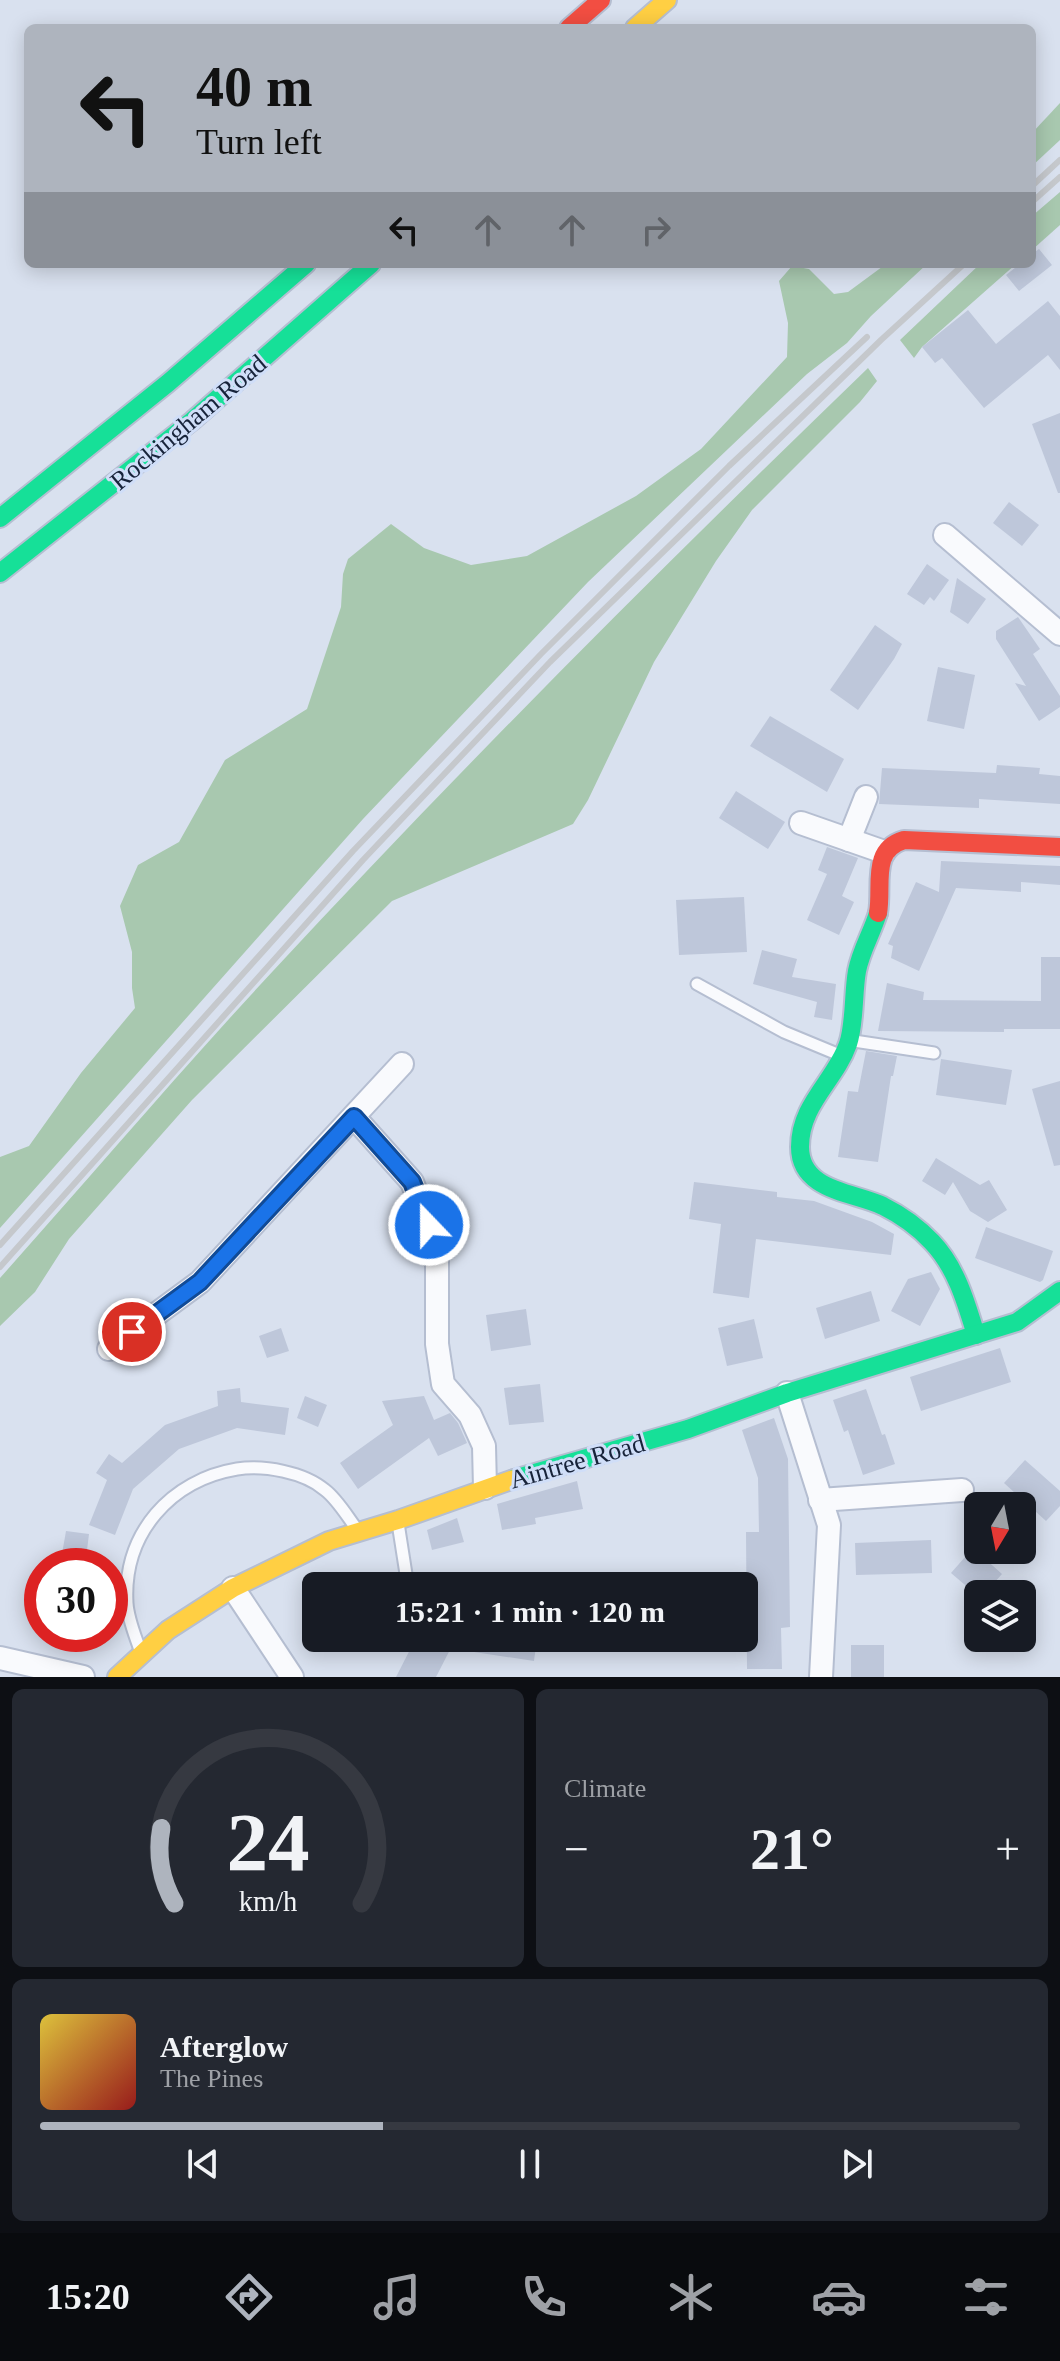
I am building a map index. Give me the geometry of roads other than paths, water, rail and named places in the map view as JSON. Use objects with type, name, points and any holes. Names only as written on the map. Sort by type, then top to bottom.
[{"type":"main road","points":[[574,24],[601,0]]},
{"type":"main road","points":[[640,24],[667,0]]},
{"type":"main road","name":"Rockingham Road","points":[[0,518],[168,383],[301,268]]},
{"type":"main road","name":"Rockingham Road","points":[[0,573],[192,421],[366,268]]},
{"type":"main road","points":[[976,1335],[949,1261],[922,1231],[901,1215],[827,1186],[810,1176],[801,1162],[801,1121],[846,1049],[856,977],[877,916],[884,852],[904,840],[1060,847]]},
{"type":"main road","name":"Aintree Road","points":[[117,1677],[168,1630],[233,1588],[329,1541],[485,1488],[688,1429],[787,1393],[1017,1322],[1060,1291]]},
{"type":"street","points":[[945,535],[1060,634]]},
{"type":"street","points":[[849,840],[866,797]]},
{"type":"street","points":[[801,823],[884,852]]},
{"type":"street","points":[[109,1349],[200,1282],[402,1064]]},
{"type":"street","points":[[354,1117],[412,1182],[437,1247],[437,1344],[443,1384],[470,1415],[484,1446],[485,1488]]},
{"type":"street","points":[[787,1393],[829,1525],[821,1677]]},
{"type":"street","points":[[820,1500],[962,1490]]},
{"type":"street","points":[[233,1588],[292,1677]]},
{"type":"street","points":[[0,1658],[83,1677]]},
{"type":"lane","points":[[697,984],[784,1032],[846,1049],[934,1053]]},
{"type":"lane","points":[[141,1653],[127,1604],[134,1555],[150,1518],[187,1486],[219,1472],[250,1467],[276,1469],[326,1490],[359,1532]]},
{"type":"lane","points":[[398,1520],[406,1572]]},
{"type":"railway","points":[[1036,182],[1060,160]]},
{"type":"railway","points":[[1036,198],[1060,177]]},
{"type":"railway","points":[[0,1267],[363,860],[550,662],[881,340],[960,268]]},
{"type":"railway","points":[[0,1245],[353,851],[541,654],[729,466],[867,337]]}]
